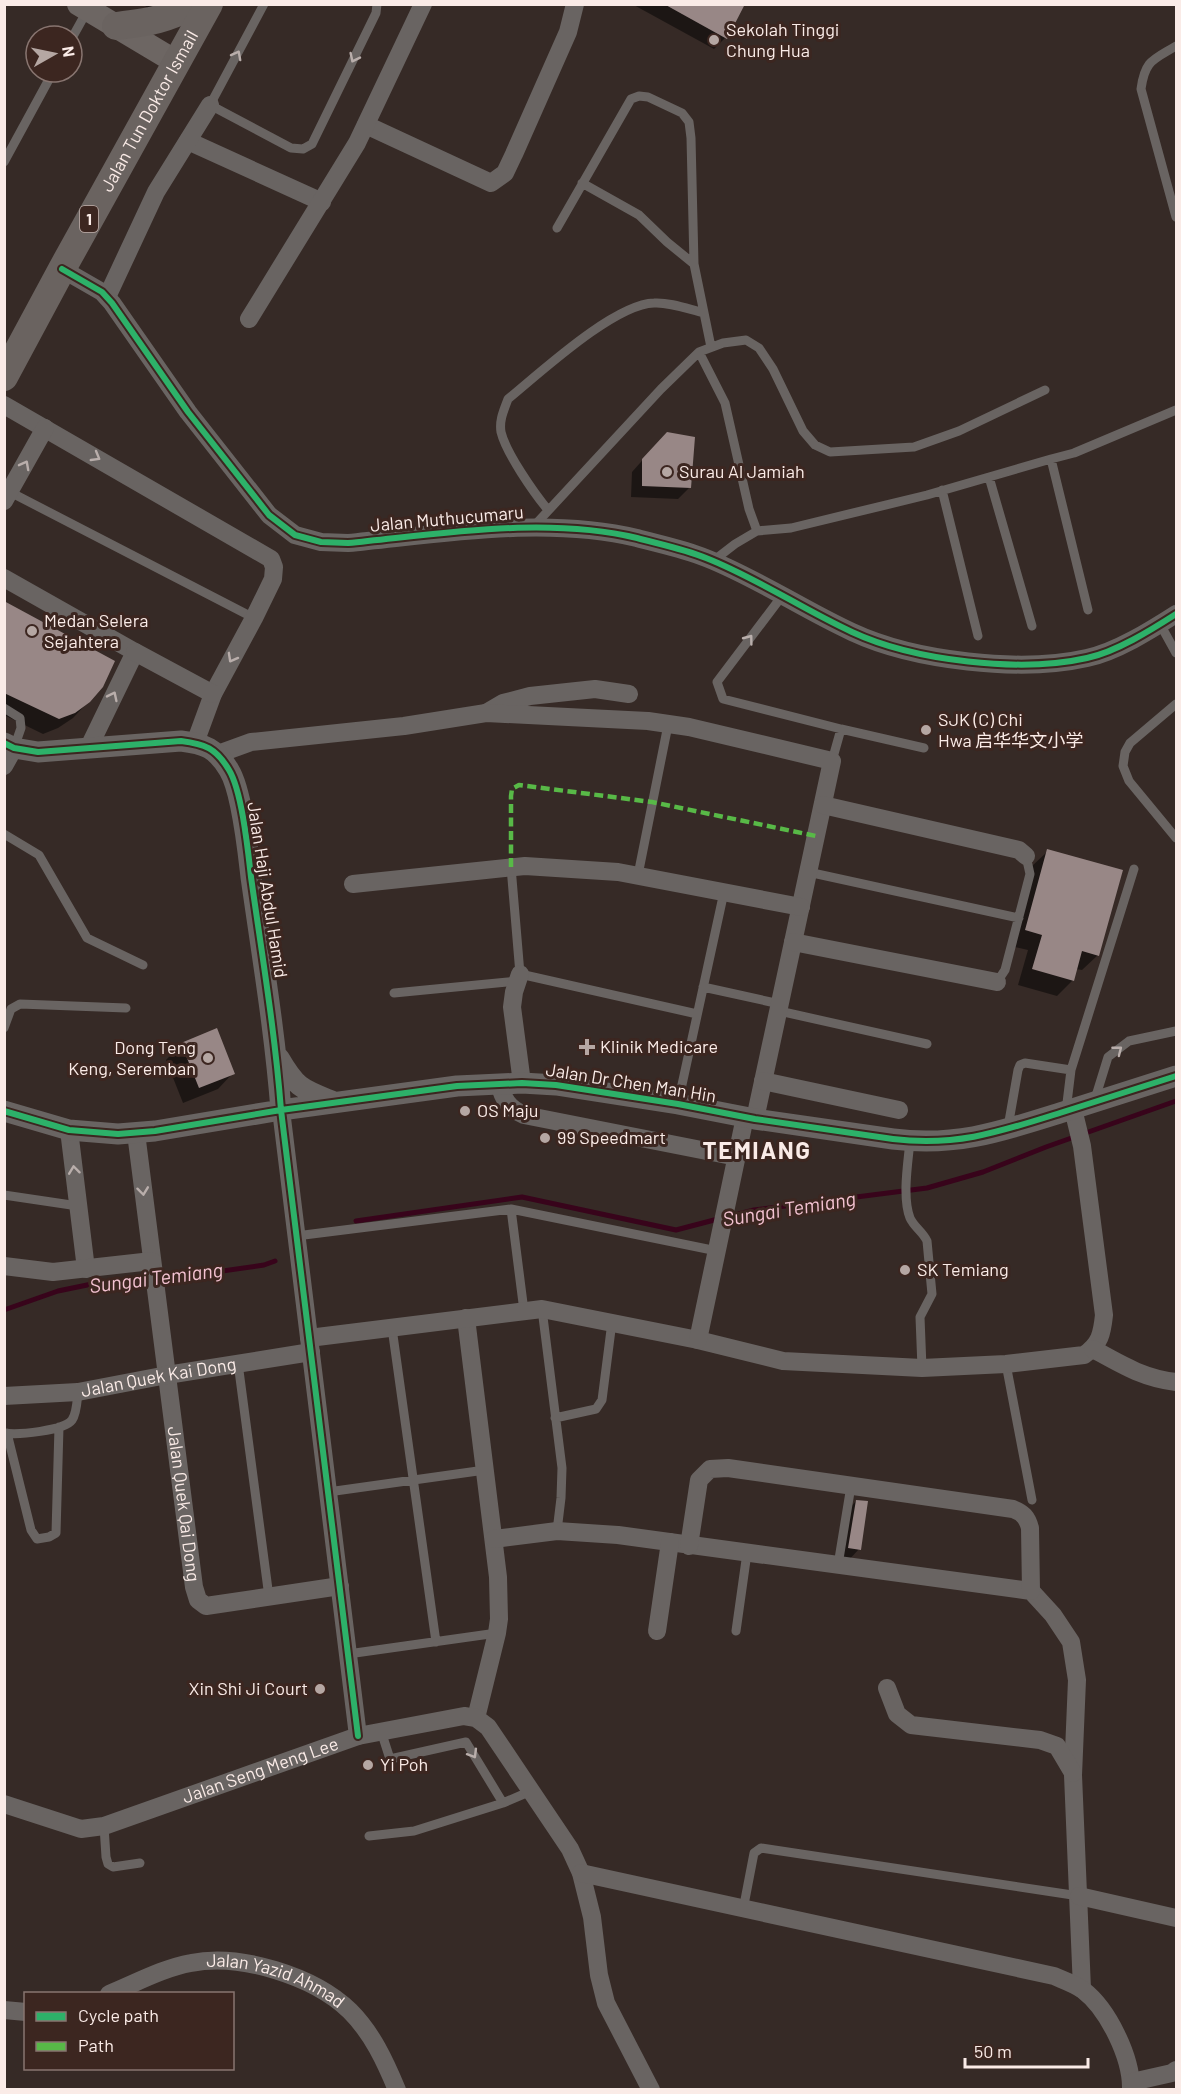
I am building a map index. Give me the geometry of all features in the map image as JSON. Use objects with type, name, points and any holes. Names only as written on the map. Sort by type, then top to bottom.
[{"type":"highway","points":[[116,26],[152,22],[172,16],[195,4]]},
{"type":"highway","name":"Jalan Tun Doktor Ismail","points":[[4,377],[209,4]]},
{"type":"main road","points":[[86,6],[176,62]]},
{"type":"street","points":[[249,319],[357,143],[423,4]]},
{"type":"street","points":[[366,125],[491,183],[505,173],[514,154],[568,32],[575,4]]},
{"type":"street","points":[[106,297],[156,192],[210,105]]},
{"type":"street","points":[[189,141],[322,202]]},
{"type":"street","name":"Jalan Muthucumaru","points":[[62,269],[102,292],[188,412],[269,514],[295,535],[321,542],[348,543],[534,526],[587,530],[635,538],[713,561],[762,584],[853,633],[902,650],[955,660],[1034,665],[1088,658],[1137,638],[1176,614]]},
{"type":"street","points":[[4,405],[271,559],[274,567],[273,579],[213,694],[195,742]]},
{"type":"street","points":[[7,497],[45,428]]},
{"type":"street","points":[[4,578],[213,694]]},
{"type":"street","points":[[87,749],[135,652]]},
{"type":"street","points":[[486,713],[503,703],[530,696],[595,689],[629,694]]},
{"type":"street","points":[[8,752],[87,749],[181,741],[202,743],[218,754],[251,742],[404,726],[486,713],[648,721],[689,728],[832,761],[764,1080],[737,1157],[699,1340]]},
{"type":"street","name":"Jalan Haji Abdul Hamid","points":[[218,754],[231,772],[244,828],[276,1054],[281,1110]]},
{"type":"street","points":[[823,805],[1019,850],[1026,856]]},
{"type":"street","points":[[352,884],[525,866],[618,872],[801,907]]},
{"type":"street","points":[[793,942],[997,982]]},
{"type":"street","points":[[519,978],[512,1007],[522,1083]]},
{"type":"street","points":[[276,1054],[291,1078],[299,1086],[335,1102]]},
{"type":"street","points":[[234,1118],[263,1097],[269,1086],[276,1054]]},
{"type":"street","name":"Jalan Dr Chen Man Hin","points":[[4,1111],[69,1130],[118,1134],[457,1086],[522,1083],[556,1085],[750,1118],[910,1141],[971,1138],[1008,1130],[1072,1114],[1094,1102],[1176,1076]]},
{"type":"street","points":[[764,1080],[899,1110]]},
{"type":"street","points":[[499,1083],[506,1103],[514,1111],[524,1115],[737,1157]]},
{"type":"street","points":[[281,1110],[358,1737]]},
{"type":"street","points":[[1072,1114],[1082,1146],[1104,1315],[1101,1338],[1093,1349],[1127,1368],[1154,1379],[1176,1382]]},
{"type":"street","points":[[69,1130],[86,1269]]},
{"type":"street","name":"Jalan Quek Qai Dong","points":[[136,1133],[194,1587],[198,1600],[206,1606],[340,1586]]},
{"type":"street","points":[[4,1266],[53,1272],[153,1266]]},
{"type":"street","name":"Jalan Quek Kai Dong","points":[[4,1396],[78,1392],[238,1364],[310,1345],[392,1328],[533,1310],[612,1322],[783,1360],[922,1368],[1006,1364],[1084,1355],[1093,1349]]},
{"type":"street","points":[[466,1318],[498,1576],[497,1633],[476,1719],[488,1726],[570,1849],[581,1873],[592,1917],[599,1975],[606,2003],[651,2090]]},
{"type":"street","points":[[690,1546],[699,1480],[710,1469],[728,1468],[1021,1512],[1030,1528],[1031,1591]]},
{"type":"street","points":[[494,1539],[556,1531],[618,1535],[1031,1591],[1053,1615],[1071,1642],[1077,1680],[1073,1775],[1082,1989]]},
{"type":"street","points":[[657,1631],[670,1542]]},
{"type":"street","points":[[887,1688],[897,1714],[911,1725],[1040,1740],[1057,1746],[1073,1775]]},
{"type":"street","name":"Jalan Seng Meng Lee","points":[[4,1804],[81,1829],[104,1826],[358,1737],[464,1716],[476,1719]]},
{"type":"street","points":[[581,1873],[1054,1976],[1082,1989],[1100,2006],[1125,2056],[1131,2086],[1176,2070]]},
{"type":"street","points":[[1079,1896],[1176,1918]]},
{"type":"street","name":"Jalan Yazid Ahmad","points":[[114,1992],[168,1969],[192,1962],[225,1961],[272,1969],[312,1985],[330,1995],[350,2011],[367,2031],[383,2057],[398,2090]]},
{"type":"street","points":[[4,2010],[24,2012]]},
{"type":"lane","points":[[264,4],[210,105],[291,148],[303,149],[312,144],[376,13],[377,4]]},
{"type":"lane","points":[[78,24],[86,6]]},
{"type":"lane","points":[[1176,46],[1151,61],[1143,71],[1141,89],[1176,217]]},
{"type":"lane","points":[[4,162],[46,84]]},
{"type":"lane","points":[[557,228],[631,99],[639,96],[648,97],[682,113],[689,122],[691,138],[694,264],[711,347]]},
{"type":"lane","points":[[582,183],[639,215],[694,264]]},
{"type":"lane","points":[[548,510],[524,477],[501,432],[502,416],[508,399],[598,327],[639,306],[660,303],[704,313]]},
{"type":"lane","points":[[534,526],[661,389],[699,352],[723,343],[746,340],[759,348],[773,369],[803,431],[815,445],[830,452],[914,447],[959,431],[1046,390]]},
{"type":"lane","points":[[699,352],[725,402],[749,509],[757,531]]},
{"type":"lane","points":[[713,561],[757,531],[791,528],[942,490],[1074,453],[1176,410]]},
{"type":"lane","points":[[1051,459],[1088,610]]},
{"type":"lane","points":[[989,477],[1032,626]]},
{"type":"lane","points":[[942,490],[978,636]]},
{"type":"lane","points":[[7,497],[254,618]]},
{"type":"lane","points":[[782,596],[717,682],[723,699],[924,748]]},
{"type":"lane","points":[[1160,624],[1176,653]]},
{"type":"lane","points":[[1176,704],[1130,743],[1125,752],[1123,766],[1129,781],[1176,838]]},
{"type":"lane","points":[[4,708],[20,718],[21,728],[8,752]]},
{"type":"lane","points":[[638,875],[668,724]]},
{"type":"lane","points":[[832,761],[841,729]]},
{"type":"lane","points":[[4,834],[39,855],[87,938],[143,965]]},
{"type":"lane","points":[[997,982],[1005,970],[1030,874],[1026,856]]},
{"type":"lane","points":[[511,867],[519,978]]},
{"type":"lane","points":[[1072,1114],[1071,1070],[1134,869]]},
{"type":"lane","points":[[808,872],[1019,918]]},
{"type":"lane","points":[[678,1104],[724,892]]},
{"type":"lane","points":[[394,993],[519,978],[697,1014]]},
{"type":"lane","points":[[703,987],[927,1044]]},
{"type":"lane","points":[[4,1028],[12,1009],[20,1004],[126,1008]]},
{"type":"lane","points":[[1094,1102],[1108,1057],[1129,1041],[1176,1031]]},
{"type":"lane","points":[[1008,1130],[1020,1065],[1025,1063],[1071,1070]]},
{"type":"lane","points":[[910,1141],[906,1179],[909,1217],[927,1241],[932,1294],[920,1317],[922,1368]]},
{"type":"lane","points":[[4,1195],[78,1206]]},
{"type":"lane","points":[[511,1209],[555,1418],[562,1468],[561,1498],[556,1531]]},
{"type":"lane","points":[[297,1236],[511,1209],[717,1251]]},
{"type":"lane","points":[[555,1418],[596,1408],[602,1400],[612,1322]]},
{"type":"lane","points":[[392,1328],[436,1642]]},
{"type":"lane","points":[[238,1364],[269,1596]]},
{"type":"lane","points":[[1006,1364],[1032,1500]]},
{"type":"lane","points":[[59,1427],[56,1533],[43,1539],[37,1539],[31,1530],[6,1433],[17,1435],[59,1427],[66,1426],[73,1419],[78,1392]]},
{"type":"lane","points":[[328,1492],[485,1470]]},
{"type":"lane","points":[[838,1565],[851,1486]]},
{"type":"lane","points":[[736,1631],[747,1553]]},
{"type":"lane","points":[[348,1654],[497,1633]]},
{"type":"lane","points":[[381,1731],[390,1760],[466,1742],[503,1803]]},
{"type":"lane","points":[[369,1836],[414,1831],[503,1803],[531,1791]]},
{"type":"lane","points":[[104,1826],[108,1864],[114,1867],[140,1863]]},
{"type":"lane","points":[[743,1910],[754,1853],[761,1848],[1079,1896]]},
{"type":"building","points":[[664,4],[745,4],[727,39]]},
{"type":"building","name":"Surau Al Jamiah","points":[[667,432],[695,437],[691,488],[642,486],[642,459]]},
{"type":"building","name":"Medan Selera Sejahtera","points":[[4,601],[115,661],[103,687],[90,702],[75,713],[59,719],[4,693]]},
{"type":"building","points":[[1047,849],[1123,870],[1099,956],[1082,951],[1074,981],[1032,969],[1042,935],[1025,930]]},
{"type":"building","name":"Dong Teng Keng, Seremban","points":[[217,1028],[235,1074],[199,1088],[181,1043]]},
{"type":"building","points":[[856,1500],[868,1501],[861,1550],[848,1548]]},
{"type":"waterway","name":"Sungai Temiang","points":[[727,1217],[754,1210],[927,1188],[983,1172],[1176,1101]]},
{"type":"waterway","name":"Sungai Temiang","points":[[356,1221],[522,1197],[676,1230],[718,1219]]},
{"type":"waterway","name":"Sungai Temiang","points":[[4,1310],[58,1291],[92,1284],[139,1283],[264,1265],[275,1261]]},
{"type":"marked path","points":[[511,867],[511,796],[512,789],[519,785],[652,802],[816,836]]},
{"type":"cycle path","points":[[62,269],[102,292],[112,303],[188,412],[269,515],[295,535],[321,542],[348,543],[493,529],[566,528],[637,538],[689,552],[725,566],[833,623],[877,642],[936,657],[1000,664],[1060,662],[1098,655],[1121,646],[1176,614]]},
{"type":"cycle path","points":[[4,743],[14,748],[38,752],[189,742],[209,748],[214,752],[234,780],[244,822],[272,1023],[358,1736]]},
{"type":"cycle path","points":[[4,1111],[69,1130],[118,1134],[155,1131],[281,1110],[457,1086],[522,1083],[556,1085],[678,1104],[755,1119],[893,1139],[938,1141],[1000,1131],[1176,1076]]},
{"type":"place","name":"Sekolah Tinggi Chung Hua","points":[[714,40]]},
{"type":"place","name":"Surau Al Jamiah","points":[[667,472]]},
{"type":"place","name":"Medan Selera Sejahtera","points":[[32,631]]},
{"type":"place","name":"SJK (C) Chi Hwa 启华华文小学","points":[[926,730]]},
{"type":"place","name":"Klinik Medicare","points":[[587,1047]]},
{"type":"place","name":"Dong Teng Keng, Seremban","points":[[208,1058]]},
{"type":"place","name":"OS Maju","points":[[465,1111]]},
{"type":"place","name":"99 Speedmart","points":[[545,1138]]},
{"type":"place","name":"SK Temiang","points":[[905,1270]]},
{"type":"place","name":"Xin Shi Ji Court","points":[[320,1689]]},
{"type":"place","name":"Yi Poh","points":[[368,1765]]},
{"type":"district","name":"TEMIANG","points":[[757,1151]]}]
